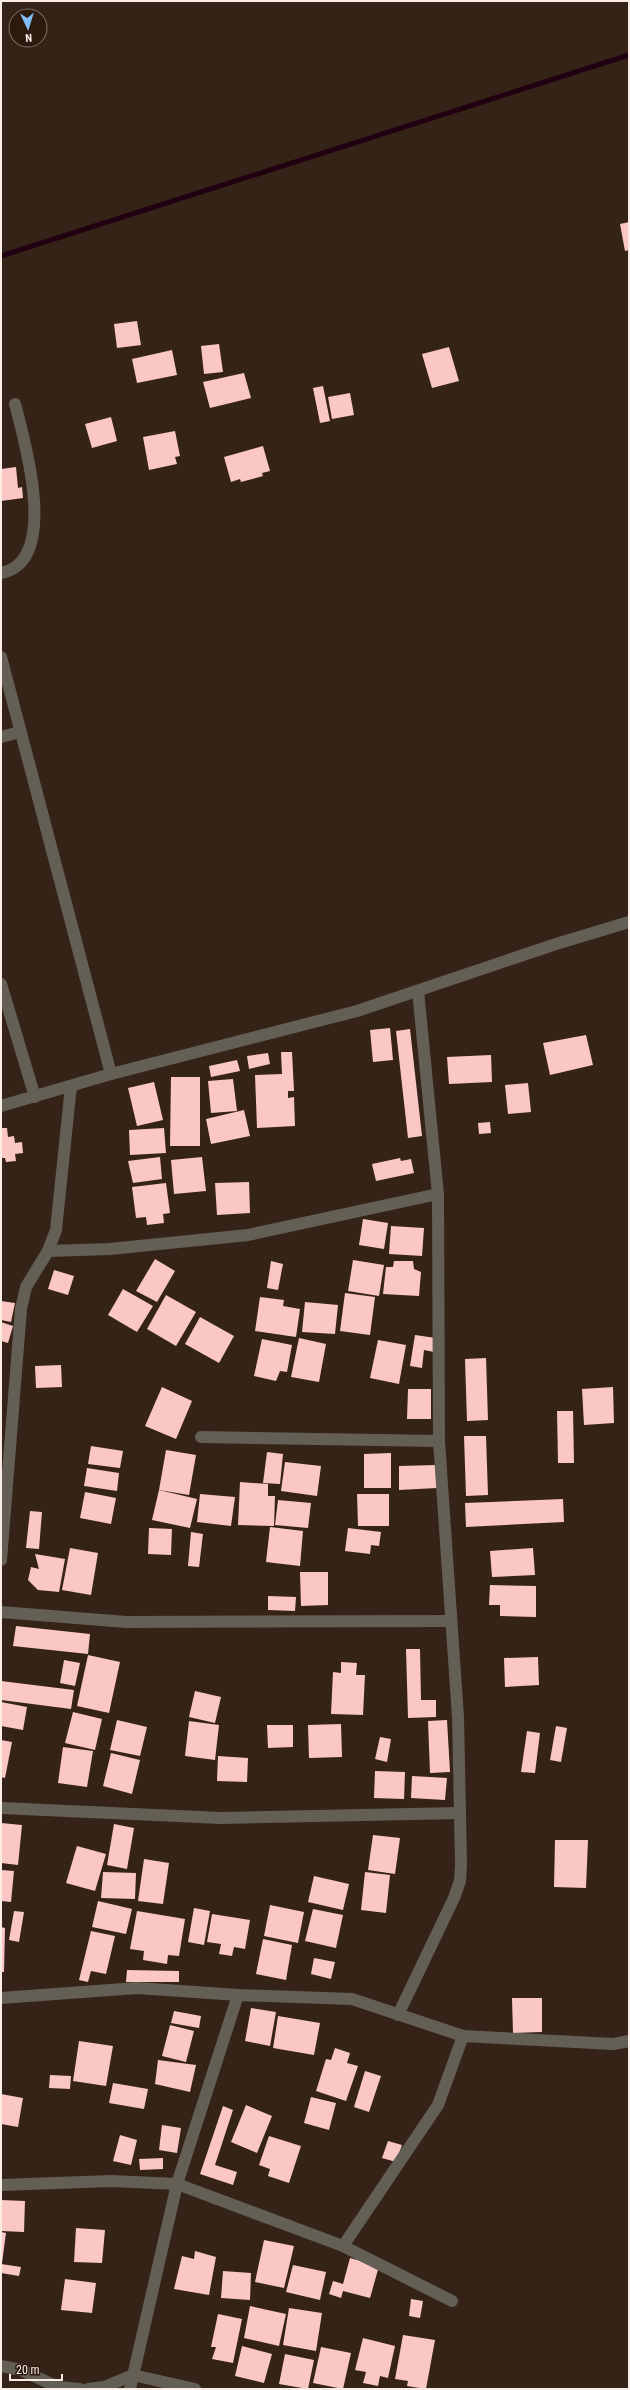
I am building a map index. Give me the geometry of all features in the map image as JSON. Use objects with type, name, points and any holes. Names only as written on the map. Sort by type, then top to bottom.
[{"type":"street","points":[[1,573],[9,572],[22,564],[34,532],[35,503],[29,459],[15,404]]},
{"type":"street","points":[[1,658],[111,1074]]},
{"type":"street","points":[[1,737],[20,732]]},
{"type":"street","points":[[1,1106],[111,1074],[357,1011],[556,944],[629,922]]},
{"type":"street","points":[[1,984],[35,1097]]},
{"type":"street","points":[[398,2015],[454,1898],[460,1880],[458,1717],[450,1621],[439,1441],[438,1194],[418,991]]},
{"type":"street","points":[[1,1560],[7,1412],[21,1309],[26,1287],[48,1250],[56,1230],[71,1086]]},
{"type":"street","points":[[48,1250],[110,1249],[248,1235],[438,1194]]},
{"type":"street","points":[[201,1437],[439,1441]]},
{"type":"street","points":[[1,1612],[126,1622],[450,1621]]},
{"type":"street","points":[[1,1808],[221,1818],[460,1813]]},
{"type":"street","points":[[1,1998],[137,1988],[238,1995],[352,2000],[463,2036],[614,2044],[629,2042]]},
{"type":"street","points":[[130,2389],[176,2184],[238,1995]]},
{"type":"street","points":[[343,2246],[438,2105],[463,2036]]},
{"type":"street","points":[[1,2185],[111,2181],[176,2184],[343,2246],[452,2301]]},
{"type":"street","points":[[1,2366],[20,2370],[58,2387],[80,2389]]},
{"type":"street","points":[[88,2389],[104,2387],[133,2375],[195,2389]]},
{"type":"building","points":[[629,222],[629,250],[625,251],[620,224]]},
{"type":"building","points":[[137,321],[141,345],[117,348],[114,324]]},
{"type":"building","points":[[219,344],[223,372],[204,374],[201,346]]},
{"type":"building","points":[[449,347],[459,381],[432,388],[422,354]]},
{"type":"building","points":[[172,350],[177,375],[137,383],[132,359]]},
{"type":"building","points":[[244,373],[251,398],[210,408],[203,382]]},
{"type":"building","points":[[323,386],[330,421],[320,423],[313,388]]},
{"type":"building","points":[[350,393],[354,415],[332,419],[328,397]]},
{"type":"building","points":[[111,417],[117,441],[92,448],[85,424]]},
{"type":"building","points":[[175,431],[180,456],[175,457],[177,464],[149,470],[143,437]]},
{"type":"building","points":[[263,446],[270,471],[262,473],[263,476],[241,482],[240,479],[231,482],[224,457]]},
{"type":"building","points":[[16,467],[18,488],[22,487],[23,498],[1,501],[1,469]]},
{"type":"building","points":[[390,1028],[393,1060],[373,1062],[370,1030]]},
{"type":"building","points":[[410,1029],[422,1136],[408,1138],[396,1031]]},
{"type":"building","points":[[586,1035],[593,1065],[550,1075],[543,1043]]},
{"type":"building","points":[[281,1052],[292,1052],[294,1091],[288,1091],[288,1098],[294,1097],[295,1126],[257,1128],[255,1075],[282,1074]]},
{"type":"building","points":[[268,1053],[270,1064],[249,1069],[247,1056]]},
{"type":"building","points":[[491,1055],[492,1082],[449,1084],[447,1057]]},
{"type":"building","points":[[237,1060],[240,1071],[211,1077],[209,1066]]},
{"type":"building","points":[[171,1077],[200,1077],[200,1146],[170,1146]]},
{"type":"building","points":[[233,1079],[237,1111],[211,1113],[208,1081]]},
{"type":"building","points":[[154,1082],[163,1120],[137,1126],[128,1088]]},
{"type":"building","points":[[528,1083],[531,1112],[508,1114],[505,1085]]},
{"type":"building","points":[[244,1110],[250,1136],[211,1144],[206,1119]]},
{"type":"building","points":[[490,1122],[491,1133],[479,1134],[478,1123]]},
{"type":"building","points":[[1,1128],[7,1128],[8,1137],[14,1136],[15,1143],[22,1142],[23,1153],[15,1154],[16,1161],[6,1162],[5,1158],[1,1158]]},
{"type":"building","points":[[164,1128],[166,1153],[130,1155],[129,1130]]},
{"type":"building","points":[[160,1157],[162,1179],[133,1183],[128,1161]]},
{"type":"building","points":[[202,1157],[206,1191],[174,1194],[171,1160]]},
{"type":"building","points":[[400,1158],[401,1161],[411,1159],[414,1173],[376,1181],[372,1164]]},
{"type":"building","points":[[249,1182],[250,1213],[217,1215],[215,1183]]},
{"type":"building","points":[[166,1183],[170,1213],[163,1214],[164,1223],[147,1225],[146,1217],[136,1218],[132,1187]]},
{"type":"building","points":[[363,1219],[388,1223],[384,1249],[359,1245]]},
{"type":"building","points":[[391,1226],[424,1228],[422,1256],[389,1254]]},
{"type":"building","points":[[155,1259],[175,1271],[157,1302],[136,1291]]},
{"type":"building","points":[[353,1260],[384,1265],[379,1296],[348,1291]]},
{"type":"building","points":[[271,1261],[283,1264],[278,1290],[267,1288]]},
{"type":"building","points":[[394,1261],[413,1261],[414,1269],[421,1272],[419,1296],[383,1294],[386,1267],[393,1267]]},
{"type":"building","points":[[54,1270],[74,1276],[68,1295],[48,1289]]},
{"type":"building","points":[[123,1289],[153,1306],[137,1332],[108,1315]]},
{"type":"building","points":[[345,1293],[375,1297],[370,1335],[340,1331]]},
{"type":"building","points":[[166,1295],[196,1312],[176,1346],[147,1329]]},
{"type":"building","points":[[260,1297],[284,1300],[283,1306],[300,1309],[296,1337],[255,1331]]},
{"type":"building","points":[[1,1301],[15,1303],[11,1322],[1,1320]]},
{"type":"building","points":[[305,1302],[338,1305],[335,1334],[302,1332]]},
{"type":"building","points":[[200,1317],[234,1336],[219,1363],[185,1344]]},
{"type":"building","points":[[1,1322],[13,1326],[8,1343],[1,1341]]},
{"type":"building","points":[[415,1335],[436,1338],[434,1352],[424,1350],[422,1368],[410,1366]]},
{"type":"building","points":[[299,1338],[326,1344],[319,1382],[291,1377]]},
{"type":"building","points":[[262,1339],[292,1345],[287,1372],[280,1371],[276,1381],[254,1376]]},
{"type":"building","points":[[378,1340],[406,1345],[399,1384],[370,1378]]},
{"type":"building","points":[[486,1358],[488,1420],[467,1421],[465,1359]]},
{"type":"building","points":[[61,1365],[62,1387],[36,1388],[35,1366]]},
{"type":"building","points":[[162,1387],[192,1401],[176,1439],[145,1426]]},
{"type":"building","points":[[613,1387],[614,1423],[584,1425],[582,1389]]},
{"type":"building","points":[[408,1389],[431,1389],[431,1419],[407,1419]]},
{"type":"building","points":[[557,1411],[573,1411],[574,1463],[558,1463]]},
{"type":"building","points":[[464,1436],[486,1436],[488,1495],[466,1496]]},
{"type":"building","points":[[91,1446],[123,1451],[120,1468],[88,1464]]},
{"type":"building","points":[[166,1450],[196,1455],[189,1495],[159,1490]]},
{"type":"building","points":[[267,1452],[283,1454],[280,1484],[263,1483]]},
{"type":"building","points":[[391,1453],[391,1488],[364,1488],[364,1454]]},
{"type":"building","points":[[285,1462],[321,1466],[317,1496],[281,1491]]},
{"type":"building","points":[[436,1465],[437,1488],[399,1490],[399,1466]]},
{"type":"building","points":[[87,1468],[119,1473],[117,1491],[84,1486]]},
{"type":"building","points":[[240,1482],[268,1484],[268,1496],[275,1496],[274,1526],[238,1525]]},
{"type":"building","points":[[159,1490],[197,1499],[190,1528],[152,1520]]},
{"type":"building","points":[[85,1492],[116,1498],[111,1524],[80,1518]]},
{"type":"building","points":[[200,1494],[235,1497],[231,1526],[197,1522]]},
{"type":"building","points":[[357,1494],[389,1494],[389,1526],[358,1526]]},
{"type":"building","points":[[563,1499],[564,1522],[466,1527],[465,1503]]},
{"type":"building","points":[[278,1500],[311,1503],[308,1528],[275,1525]]},
{"type":"building","points":[[30,1511],[42,1512],[39,1549],[26,1548]]},
{"type":"building","points":[[270,1527],[303,1531],[300,1566],[266,1562]]},
{"type":"building","points":[[149,1528],[172,1529],[171,1555],[148,1554]]},
{"type":"building","points":[[348,1528],[381,1532],[379,1546],[371,1545],[370,1554],[345,1551]]},
{"type":"building","points":[[191,1532],[203,1534],[199,1567],[188,1566]]},
{"type":"building","points":[[70,1548],[98,1553],[91,1595],[62,1590]]},
{"type":"building","points":[[533,1548],[535,1575],[492,1577],[490,1551]]},
{"type":"building","points":[[35,1554],[65,1559],[59,1592],[38,1590],[28,1580],[31,1567],[39,1569]]},
{"type":"building","points":[[300,1572],[328,1572],[328,1605],[301,1606]]},
{"type":"building","points":[[490,1585],[536,1586],[536,1617],[500,1616],[500,1605],[489,1605]]},
{"type":"building","points":[[268,1596],[296,1597],[295,1611],[268,1610]]},
{"type":"building","points":[[16,1626],[90,1634],[88,1654],[13,1646]]},
{"type":"building","points":[[406,1649],[420,1649],[421,1700],[436,1700],[436,1717],[408,1718]]},
{"type":"building","points":[[88,1655],[120,1662],[109,1713],[77,1706]]},
{"type":"building","points":[[538,1657],[539,1685],[505,1687],[504,1658]]},
{"type":"building","points":[[64,1660],[80,1663],[75,1686],[60,1683]]},
{"type":"building","points":[[341,1662],[357,1663],[356,1675],[365,1675],[363,1715],[331,1714],[333,1672],[341,1673]]},
{"type":"building","points":[[1,1681],[74,1690],[71,1709],[1,1700]]},
{"type":"building","points":[[195,1691],[221,1697],[215,1723],[189,1717]]},
{"type":"building","points":[[1,1702],[27,1707],[23,1730],[1,1726]]},
{"type":"building","points":[[73,1712],[102,1719],[95,1750],[65,1743]]},
{"type":"building","points":[[117,1720],[147,1727],[140,1756],[110,1750]]},
{"type":"building","points":[[447,1720],[450,1772],[430,1773],[428,1721]]},
{"type":"building","points":[[189,1721],[219,1725],[215,1760],[185,1756]]},
{"type":"building","points":[[341,1724],[342,1757],[309,1758],[308,1725]]},
{"type":"building","points":[[267,1725],[293,1725],[293,1747],[268,1748]]},
{"type":"building","points":[[556,1726],[567,1728],[561,1762],[550,1760]]},
{"type":"building","points":[[527,1731],[540,1733],[535,1773],[521,1772]]},
{"type":"building","points":[[380,1737],[391,1739],[387,1762],[375,1759]]},
{"type":"building","points":[[1,1740],[12,1742],[5,1778],[1,1777]]},
{"type":"building","points":[[63,1747],[93,1751],[87,1787],[58,1783]]},
{"type":"building","points":[[111,1753],[140,1760],[132,1794],[103,1786]]},
{"type":"building","points":[[218,1756],[248,1758],[247,1782],[217,1781]]},
{"type":"building","points":[[375,1771],[405,1772],[404,1799],[374,1798]]},
{"type":"building","points":[[412,1776],[447,1778],[445,1800],[411,1798]]},
{"type":"building","points":[[1,1823],[22,1825],[18,1865],[1,1863]]},
{"type":"building","points":[[114,1824],[134,1828],[127,1869],[107,1865]]},
{"type":"building","points":[[373,1835],[400,1838],[395,1874],[368,1870]]},
{"type":"building","points":[[555,1840],[588,1840],[586,1888],[554,1887]]},
{"type":"building","points":[[77,1846],[106,1854],[95,1891],[66,1883]]},
{"type":"building","points":[[144,1859],[169,1863],[163,1904],[138,1901]]},
{"type":"building","points":[[1,1870],[14,1871],[11,1902],[1,1901]]},
{"type":"building","points":[[103,1872],[136,1873],[135,1899],[101,1898]]},
{"type":"building","points":[[365,1872],[390,1875],[386,1913],[361,1910]]},
{"type":"building","points":[[314,1876],[349,1884],[343,1910],[308,1902]]},
{"type":"building","points":[[98,1901],[132,1909],[126,1934],[92,1927]]},
{"type":"building","points":[[270,1905],[304,1912],[298,1943],[264,1936]]},
{"type":"building","points":[[194,1908],[210,1911],[204,1945],[188,1942]]},
{"type":"building","points":[[313,1909],[343,1915],[336,1948],[305,1941]]},
{"type":"building","points":[[14,1911],[24,1912],[19,1942],[9,1940]]},
{"type":"building","points":[[137,1911],[185,1919],[179,1956],[168,1955],[167,1964],[143,1960],[144,1951],[130,1949]]},
{"type":"building","points":[[212,1914],[250,1920],[245,1949],[234,1947],[232,1956],[219,1954],[221,1944],[207,1942]]},
{"type":"building","points":[[1,1927],[5,1928],[4,1972],[1,1972]]},
{"type":"building","points":[[91,1931],[115,1936],[106,1974],[91,1971],[88,1982],[79,1980]]},
{"type":"building","points":[[263,1939],[292,1945],[286,1980],[256,1974]]},
{"type":"building","points":[[314,1958],[335,1962],[331,1979],[311,1974]]},
{"type":"building","points":[[127,1970],[179,1971],[179,1982],[126,1982]]},
{"type":"building","points":[[512,1998],[542,1998],[542,2032],[513,2033]]},
{"type":"building","points":[[251,2008],[276,2012],[270,2046],[245,2041]]},
{"type":"building","points":[[174,2011],[201,2016],[199,2028],[171,2023]]},
{"type":"building","points":[[278,2016],[320,2023],[314,2055],[273,2048]]},
{"type":"building","points":[[170,2025],[194,2031],[186,2062],[162,2056]]},
{"type":"building","points":[[79,2041],[113,2046],[106,2086],[73,2081]]},
{"type":"building","points":[[335,2048],[350,2053],[347,2063],[358,2066],[346,2101],[316,2091],[326,2059],[331,2060]]},
{"type":"building","points":[[158,2060],[196,2065],[190,2092],[155,2084]]},
{"type":"building","points":[[365,2071],[381,2076],[369,2112],[354,2107]]},
{"type":"building","points":[[50,2075],[71,2076],[70,2089],[49,2088]]},
{"type":"building","points":[[113,2083],[148,2089],[144,2109],[109,2103]]},
{"type":"building","points":[[1,2094],[23,2098],[18,2127],[1,2124]]},
{"type":"building","points":[[311,2097],[336,2103],[329,2130],[304,2123]]},
{"type":"building","points":[[246,2105],[272,2116],[257,2153],[231,2142]]},
{"type":"building","points":[[223,2106],[233,2110],[215,2165],[237,2172],[233,2185],[200,2174]]},
{"type":"building","points":[[162,2125],[181,2128],[177,2153],[159,2150]]},
{"type":"building","points":[[120,2135],[137,2140],[131,2165],[113,2161]]},
{"type":"building","points":[[269,2136],[301,2146],[289,2183],[268,2176],[270,2169],[259,2165]]},
{"type":"building","points":[[388,2141],[402,2145],[396,2162],[382,2158]]},
{"type":"building","points":[[163,2158],[163,2169],[140,2170],[139,2159]]},
{"type":"building","points":[[1,2200],[25,2201],[24,2232],[1,2231]]},
{"type":"building","points":[[76,2228],[105,2230],[102,2263],[74,2262]]},
{"type":"building","points":[[1,2232],[6,2233],[2,2263],[1,2263]]},
{"type":"building","points":[[264,2240],[294,2246],[284,2288],[255,2282]]},
{"type":"building","points":[[195,2251],[216,2257],[209,2295],[174,2289],[182,2256],[194,2259]]},
{"type":"building","points":[[350,2258],[379,2266],[370,2298],[343,2291],[341,2298],[329,2294],[333,2281],[343,2284]]},
{"type":"building","points":[[1,2264],[21,2267],[19,2276],[1,2273]]},
{"type":"building","points":[[293,2265],[326,2272],[320,2300],[286,2292]]},
{"type":"building","points":[[223,2271],[251,2273],[250,2300],[221,2298]]},
{"type":"building","points":[[65,2279],[96,2283],[92,2313],[61,2310]]},
{"type":"building","points":[[411,2299],[423,2301],[420,2318],[409,2316]]},
{"type":"building","points":[[250,2306],[286,2314],[279,2346],[244,2338]]},
{"type":"building","points":[[289,2308],[322,2313],[316,2351],[283,2345]]},
{"type":"building","points":[[218,2314],[242,2319],[233,2363],[212,2359],[216,2347],[211,2347]]},
{"type":"building","points":[[403,2335],[435,2340],[426,2389],[407,2386],[408,2381],[395,2379]]},
{"type":"building","points":[[363,2338],[395,2346],[388,2378],[380,2376],[378,2386],[363,2383],[366,2372],[355,2370]]},
{"type":"building","points":[[242,2346],[272,2354],[264,2383],[235,2376]]},
{"type":"building","points":[[321,2347],[351,2353],[343,2389],[313,2383]]},
{"type":"building","points":[[285,2354],[314,2360],[308,2389],[279,2384]]},
{"type":"waterway","points":[[1,256],[629,55]]}]
